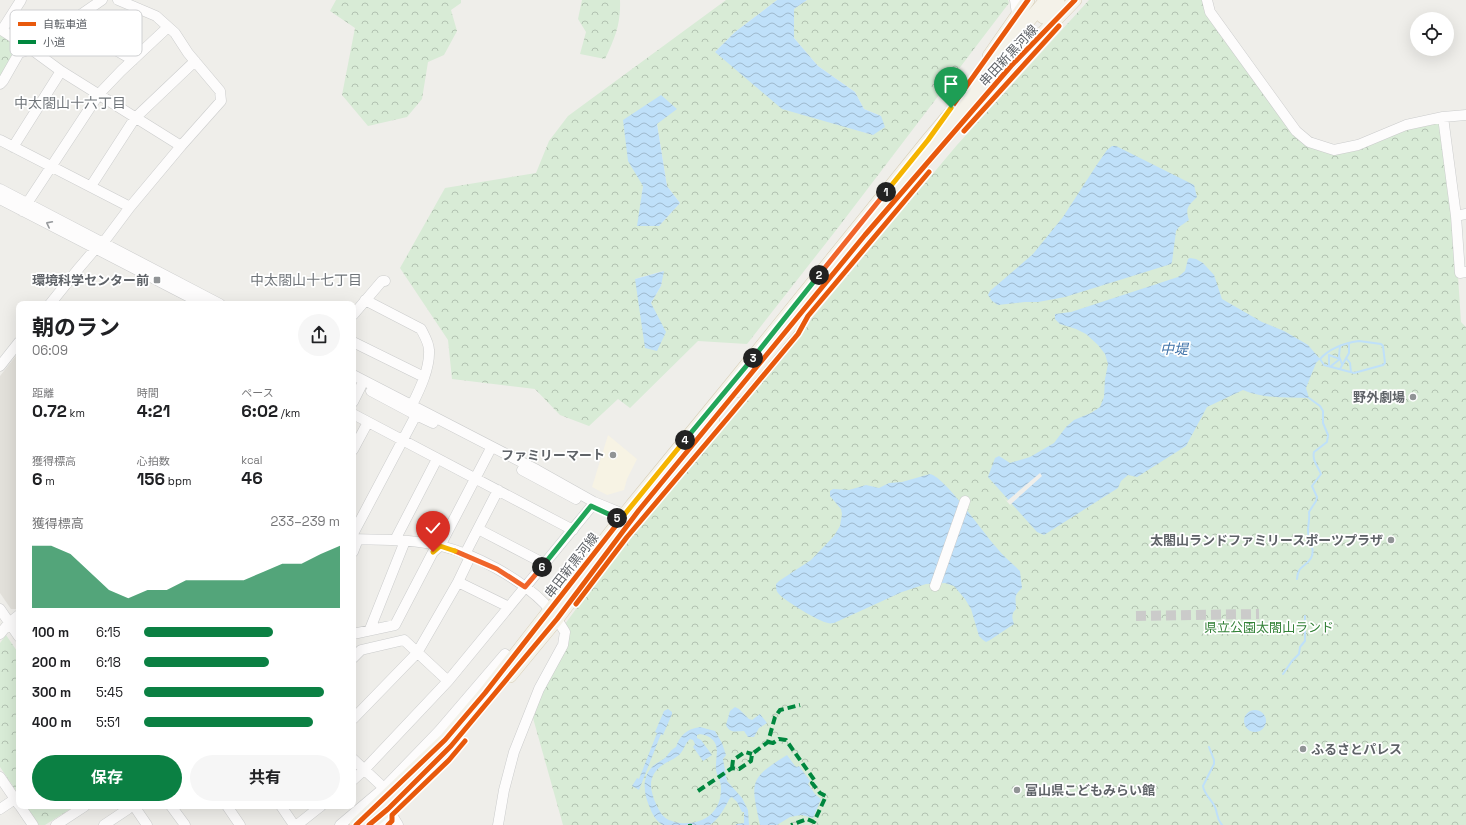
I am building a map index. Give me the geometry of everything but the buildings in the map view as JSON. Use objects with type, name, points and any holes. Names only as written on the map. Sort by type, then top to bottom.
[{"type":"main road","name":"串田新黒河線","points":[[369,825],[389,812],[451,746],[627,519],[928,140],[1028,0]]},
{"type":"main road","points":[[977,88],[1046,0]]},
{"type":"main road","points":[[977,88],[1058,0]]},
{"type":"main road","name":"串田新黒河線","points":[[627,519],[865,235],[1011,66],[1075,0]]},
{"type":"main road","name":"串田新黒河線","points":[[928,140],[977,88]]},
{"type":"main road","name":"串田新黒河線","points":[[865,235],[977,88]]},
{"type":"main road","name":"串田新黒河線","points":[[356,825],[445,740],[553,614]]},
{"type":"street","points":[[14,10],[21,0]]},
{"type":"street","points":[[87,10],[102,0]]},
{"type":"street","points":[[118,0],[142,10]]},
{"type":"street","points":[[1015,0],[1017,14]]},
{"type":"street","points":[[1207,0],[1210,12],[1296,131],[1309,142],[1334,150],[1358,146],[1406,125],[1443,117],[1466,116]]},
{"type":"street","points":[[53,301],[181,146],[221,101],[220,91],[175,33],[156,16],[142,10]]},
{"type":"street","points":[[10,16],[1,30],[10,36]]},
{"type":"street","points":[[142,51],[168,27]]},
{"type":"street","points":[[0,84],[17,56]]},
{"type":"street","points":[[41,56],[61,71],[181,146]]},
{"type":"street","points":[[125,56],[132,60]]},
{"type":"street","points":[[25,207],[100,94],[136,56]]},
{"type":"street","points":[[91,186],[135,118],[195,60]]},
{"type":"street","points":[[13,147],[61,71]]},
{"type":"street","points":[[1443,117],[1461,215],[1460,273],[1466,272]]},
{"type":"street","points":[[0,140],[130,207]]},
{"type":"street","points":[[0,189],[25,207],[198,301]]},
{"type":"street","points":[[0,199],[25,207]]},
{"type":"street","points":[[99,246],[214,301]]},
{"type":"street","points":[[356,311],[382,281],[384,281]]},
{"type":"street","points":[[365,300],[420,329],[425,336],[429,349],[424,378],[412,404]]},
{"type":"street","points":[[356,344],[424,378]]},
{"type":"street","points":[[1,364],[16,346]]},
{"type":"street","points":[[356,376],[412,404],[591,506],[627,519]]},
{"type":"street","points":[[357,384],[488,452],[513,461],[627,519]]},
{"type":"street","points":[[356,535],[416,415]]},
{"type":"street","points":[[356,416],[572,530]]},
{"type":"street","points":[[356,444],[368,422]]},
{"type":"street","points":[[356,633],[395,625],[433,552],[440,546],[488,452]]},
{"type":"street","points":[[395,540],[437,459]]},
{"type":"street","points":[[356,716],[417,653],[458,582],[478,529],[498,490]]},
{"type":"street","points":[[935,586],[965,501]]},
{"type":"street","points":[[356,777],[448,681],[591,506]]},
{"type":"street","points":[[478,529],[545,564]]},
{"type":"street","points":[[356,537],[405,541],[440,546],[468,556],[497,569],[525,587],[544,603],[565,632],[563,645],[539,688],[514,752],[504,790],[498,825]]},
{"type":"street","points":[[370,629],[405,541]]},
{"type":"street","points":[[458,582],[509,607]]},
{"type":"street","points":[[0,609],[16,632]]},
{"type":"street","points":[[0,634],[16,617]]},
{"type":"street","points":[[356,655],[361,650],[404,640],[448,681]]},
{"type":"street","points":[[340,825],[384,788],[439,731],[505,654]]},
{"type":"street","points":[[356,761],[384,788]]},
{"type":"street","points":[[0,777],[16,800]]},
{"type":"street","points":[[0,810],[16,804]]},
{"type":"street","points":[[22,809],[33,825]]},
{"type":"street","points":[[56,825],[80,809]]},
{"type":"street","points":[[104,825],[128,809]]},
{"type":"street","points":[[136,809],[147,825]]},
{"type":"street","points":[[174,809],[185,825]]},
{"type":"street","points":[[229,809],[240,825]]},
{"type":"street","points":[[283,809],[294,825]]},
{"type":"street","points":[[298,825],[317,809]]},
{"type":"street","points":[[383,825],[387,821],[389,812]]},
{"type":"street","points":[[389,812],[398,825]]},
{"type":"shaded area","points":[[16,356],[16,609],[11,609],[0,593],[0,376]]},
{"type":"shaded area","points":[[608,435],[637,459],[627,479],[624,490],[607,495],[592,487]]},
{"type":"green space","points":[[336,0],[461,0],[461,3],[451,10],[457,31],[444,55],[428,62],[422,99],[407,117],[368,126],[342,95],[355,28],[330,11]]},
{"type":"green space","points":[[582,0],[620,0],[617,31],[605,59],[580,54],[586,32],[578,19]]},
{"type":"green space","points":[[726,0],[777,0],[735,32],[715,52],[840,125],[873,135],[881,116],[864,109],[855,92],[818,66],[794,38],[794,9],[807,0],[1008,0],[1009,3],[837,229],[747,344],[698,341],[630,408],[618,399],[589,426],[560,415],[535,389],[452,379],[448,340],[400,268],[445,188],[536,173],[549,141],[568,116]],"holes":[[[661,95],[657,124],[667,186],[680,203],[659,226],[638,226],[643,186]],[[663,271],[661,286],[651,303],[635,279]]]},
{"type":"green space","name":"県立公園太閤山ランド","points":[[1089,0],[1204,0],[1295,133],[1333,152],[1380,139],[1441,119],[1454,215],[1461,322],[1466,327],[1466,825],[563,825],[533,718],[543,689],[567,647],[570,631],[565,624],[628,538],[803,333],[812,318],[957,145]]},
{"type":"green space","points":[[0,35],[10,41],[10,56],[13,56],[0,79]]},
{"type":"green space","points":[[6,635],[16,650],[16,791],[0,767],[0,643]]},
{"type":"green space","points":[[28,809],[70,809],[45,825],[39,825]]},
{"type":"water","points":[[777,0],[807,0],[794,9],[794,38],[818,66],[855,92],[864,109],[881,116],[885,127],[873,135],[782,109],[715,52],[735,32]]},
{"type":"water","points":[[661,95],[677,109],[657,124],[667,186],[680,203],[659,226],[637,226],[643,186],[628,161],[623,120]]},
{"type":"water","points":[[1112,146],[1116,146],[1194,185],[1197,197],[1188,207],[1187,213],[1189,220],[1176,231],[1171,264],[1065,297],[1038,302],[998,305],[992,301],[988,295],[990,291],[1033,254],[1063,217],[1107,150]]},
{"type":"water","name":"中堤","points":[[1188,259],[1196,259],[1203,263],[1214,275],[1222,299],[1262,322],[1284,331],[1308,345],[1320,359],[1316,363],[1306,388],[1309,398],[1267,396],[1243,390],[1207,407],[1186,446],[1137,477],[1128,475],[1121,481],[1118,488],[1044,535],[1037,532],[988,477],[995,458],[999,456],[1010,463],[1030,457],[1054,443],[1066,427],[1074,420],[1091,413],[1100,407],[1104,397],[1108,364],[1105,354],[1098,345],[1086,334],[1060,324],[1055,319],[1055,314],[1071,312],[1178,277],[1185,271]]},
{"type":"water","points":[[664,271],[661,286],[651,303],[666,332],[657,351],[645,348],[635,279]]},
{"type":"water","points":[[930,474],[937,477],[945,485],[964,506],[990,540],[1020,571],[1022,588],[1017,593],[1016,597],[1016,609],[1012,616],[1014,624],[986,642],[979,636],[971,609],[965,599],[954,586],[945,583],[926,584],[902,592],[834,623],[824,622],[818,619],[802,610],[777,592],[776,584],[811,560],[834,536],[840,526],[842,514],[841,509],[830,496],[830,491],[833,489],[849,490],[866,485],[879,488],[889,483],[902,482]]},
{"type":"water","points":[[735,707],[752,720],[760,714],[767,723],[759,728],[754,737],[748,737],[744,731],[729,730],[726,725],[730,711]]},
{"type":"water","points":[[668,709],[672,712],[672,714],[663,735],[661,734],[639,790],[632,786],[637,778],[639,779],[657,733],[655,732],[664,711]]},
{"type":"water","points":[[1255,710],[1263,713],[1266,721],[1263,729],[1255,732],[1247,729],[1244,721],[1247,713]]},
{"type":"water","points":[[700,727],[715,731],[722,743],[726,755],[723,759],[727,781],[742,798],[748,810],[749,825],[736,825],[744,823],[744,812],[742,812],[737,802],[732,797],[719,816],[710,825],[663,825],[652,813],[645,792],[646,776],[654,766],[676,747],[685,733]],"holes":[[[700,734],[711,738],[716,746],[716,770],[721,787],[721,796],[715,810],[704,819],[689,823],[680,823],[668,820],[661,813],[652,794],[652,778],[658,768],[683,751],[690,739],[693,740],[695,744],[693,747],[703,761],[712,755],[701,740],[697,738],[697,735]]]},
{"type":"water","points":[[787,755],[795,766],[799,766],[810,781],[808,784],[815,794],[821,799],[813,818],[802,815],[790,817],[777,825],[760,825],[754,790],[756,783],[759,776],[765,770]]},
{"type":"pier","points":[[1040,473],[1042,476],[1010,505],[1001,495],[1007,501]]},
{"type":"waterway","points":[[1359,341],[1381,344],[1383,346],[1385,363],[1383,365],[1354,373],[1324,365],[1320,359],[1328,352],[1338,347],[1359,341]]},
{"type":"waterway","points":[[1340,369],[1349,353],[1349,343]]},
{"type":"waterway","points":[[1340,346],[1339,356],[1342,364]]},
{"type":"waterway","points":[[1329,366],[1329,355],[1340,359],[1331,366]]},
{"type":"waterway","points":[[1346,358],[1350,363],[1351,372]]},
{"type":"waterway","points":[[1297,579],[1300,569],[1309,561],[1313,551],[1308,531],[1309,512],[1317,497],[1312,486],[1321,474],[1315,461],[1314,452],[1327,442],[1328,435],[1323,423],[1323,411],[1320,406],[1309,398]]},
{"type":"waterway","points":[[1283,674],[1299,654],[1300,647],[1305,641],[1305,616]]},
{"type":"waterway","points":[[1209,747],[1214,764],[1203,786],[1205,792],[1215,807],[1222,825]]},
{"type":"tunnel","points":[[1136,616],[1259,614]]},
{"type":"marked path","points":[[698,791],[732,768],[739,769],[751,761],[752,754],[768,742],[775,717],[780,710],[800,705]]},
{"type":"marked path","points":[[768,742],[773,743],[779,739],[786,740],[815,781],[812,783],[820,793],[826,796],[814,822],[807,819],[791,825]]},
{"type":"marked path","points":[[732,768],[733,760],[745,752],[752,754]]},
{"type":"cycle path","points":[[356,825],[445,740],[485,693],[632,505],[928,140],[1028,0]]},
{"type":"cycle path","points":[[369,825],[388,809],[451,746],[557,619],[639,510],[865,235],[1011,66],[1075,0]]},
{"type":"cycle path","points":[[964,131],[1059,26]]},
{"type":"cycle path","points":[[576,604],[627,537],[798,334],[808,316],[929,172]]},
{"type":"cycle path","points":[[388,825],[392,821],[392,815],[449,760],[465,741]]},
{"type":"place","name":"環境科学センター前","points":[[157,280]]},
{"type":"place","name":"野外劇場","points":[[1413,397]]},
{"type":"place","name":"ファミリーマート","points":[[613,455]]},
{"type":"place","name":"太閤山ランドファミリースポーツプラザ","points":[[1391,540]]},
{"type":"place","name":"ふるさとパレス","points":[[1303,749]]},
{"type":"place","name":"富山県こどもみらい館","points":[[1017,790]]},
{"type":"district","name":"中太閤山十六丁目","points":[[70,103]]},
{"type":"district","name":"中太閤山十七丁目","points":[[306,280]]},
{"type":"route","points":[[433,552],[440,546],[465,554],[497,569],[525,587],[591,506],[620,520],[928,140],[951,108]]}]
